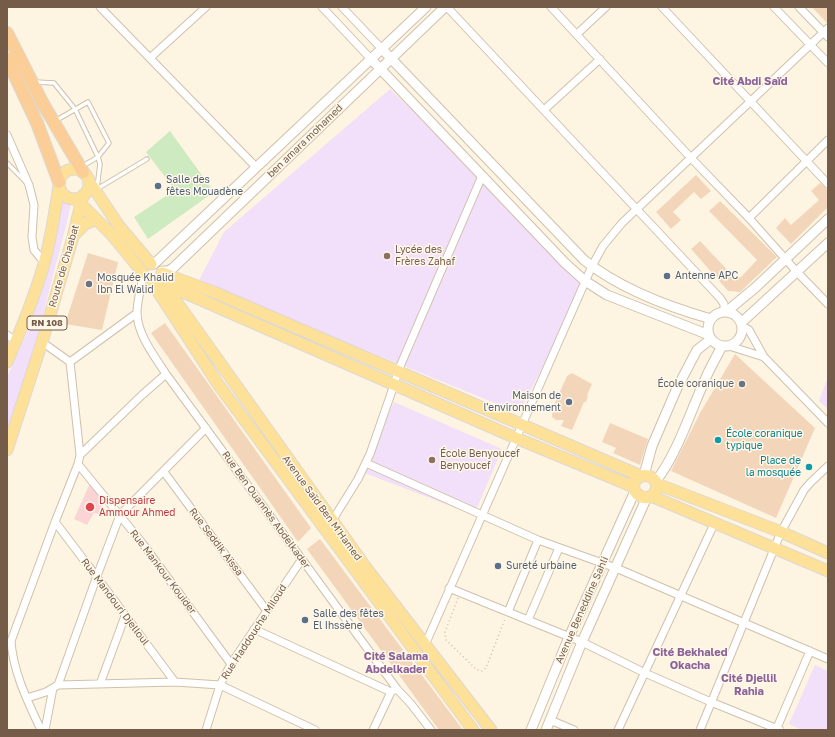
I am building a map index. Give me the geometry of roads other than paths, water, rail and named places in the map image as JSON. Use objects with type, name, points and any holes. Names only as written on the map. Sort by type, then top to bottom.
[{"type":"highway","points":[[7,33],[32,82],[89,181]]},
{"type":"highway","points":[[7,58],[37,123],[59,184]]},
{"type":"main road","points":[[76,169],[89,181],[88,189],[80,199],[72,199],[65,196],[59,184],[62,175],[68,170],[76,169]]},
{"type":"main road","name":"Avenue Saïd Ben M'Hamed","points":[[89,181],[119,226],[158,274],[366,569],[491,730]]},
{"type":"main road","name":"Route de Chaabat","points":[[7,362],[12,338],[32,301],[44,262],[59,184]]},
{"type":"main road","points":[[80,199],[96,219],[122,246],[143,274],[146,267],[183,292],[634,489],[640,496],[649,496],[714,524],[774,547],[828,571]]},
{"type":"main road","name":"Route de Chaabat","points":[[7,450],[42,342],[73,237],[80,199]]},
{"type":"main road","points":[[73,237],[80,228],[96,219]]},
{"type":"main road","points":[[158,274],[216,292],[642,475],[651,477],[656,483],[780,532],[828,553]]},
{"type":"main road","name":"Avenue Saïd Ben M'Hamed","points":[[158,274],[218,384],[473,730]]},
{"type":"main road","points":[[262,327],[268,315]]},
{"type":"main road","points":[[634,489],[636,480],[642,475]]},
{"type":"main road","points":[[649,496],[656,490],[656,483]]},
{"type":"street","points":[[100,7],[256,167]]},
{"type":"street","points":[[150,58],[206,7]]},
{"type":"street","points":[[322,7],[565,263],[585,281],[607,295],[710,337],[716,344],[764,357]]},
{"type":"street","points":[[342,7],[575,253],[604,275],[624,285],[686,312],[711,319]]},
{"type":"street","name":"ben amara mohamed","points":[[158,274],[256,167],[370,58],[426,7]]},
{"type":"street","points":[[446,7],[637,208],[720,298],[724,304],[725,312]]},
{"type":"street","name":"ben amara mohamed","points":[[158,274],[173,268],[446,7]]},
{"type":"street","points":[[551,7],[690,158],[749,218],[828,304]]},
{"type":"street","points":[[577,34],[606,7]]},
{"type":"street","points":[[662,7],[828,184]]},
{"type":"street","points":[[774,7],[828,63]]},
{"type":"street","points":[[426,645],[482,514],[592,266],[609,238],[637,208],[810,45],[826,32],[799,7]]},
{"type":"street","points":[[544,110],[600,59]]},
{"type":"street","points":[[7,135],[29,185],[34,205],[32,237],[34,250],[44,262]]},
{"type":"street","points":[[749,218],[828,140]]},
{"type":"street","points":[[332,521],[366,463],[398,371],[482,176]]},
{"type":"street","points":[[710,337],[708,327],[711,319],[717,314],[725,312],[828,219]]},
{"type":"street","points":[[741,325],[828,243]]},
{"type":"street","name":"Rue Ben Ouannès Abdelkader","points":[[143,274],[137,313],[140,330],[145,342],[166,374],[302,559],[394,690],[411,704],[431,730]]},
{"type":"street","points":[[656,483],[674,451],[704,380],[726,346],[733,344],[739,338],[742,331],[737,317],[725,312]]},
{"type":"street","points":[[70,362],[137,313]]},
{"type":"street","points":[[741,325],[749,330],[764,357],[828,424]]},
{"type":"street","points":[[642,475],[655,439],[677,388],[697,350],[710,337]]},
{"type":"street","points":[[41,730],[27,698],[14,661],[11,641],[78,464],[80,455],[70,362],[42,342]]},
{"type":"street","points":[[80,455],[166,374]]},
{"type":"street","points":[[45,730],[55,686],[120,515],[206,428]]},
{"type":"street","points":[[366,463],[538,540],[616,568],[828,659]]},
{"type":"street","name":"Rue Mankour Kouider","points":[[78,464],[120,515],[166,575],[231,664]]},
{"type":"street","points":[[700,730],[780,532],[804,490],[828,466]]},
{"type":"street","name":"Rue Seddik Aïssa","points":[[164,472],[267,611]]},
{"type":"street","name":"Avenue Beneddine Sahli","points":[[531,730],[568,637],[602,564],[634,489]]},
{"type":"street","name":"Avenue Beneddine Sahli","points":[[546,730],[582,642],[649,496]]},
{"type":"street","name":"Rue Mandouri Djelloul","points":[[55,522],[175,682]]},
{"type":"street","points":[[618,730],[714,524]]},
{"type":"street","points":[[508,612],[538,540]]},
{"type":"street","points":[[528,620],[559,548]]},
{"type":"street","name":"Rue Haddouche Miloud","points":[[206,730],[220,685],[231,664],[302,559]]},
{"type":"street","points":[[450,588],[582,642],[645,673],[777,730],[810,651]]},
{"type":"street","points":[[100,684],[125,616]]},
{"type":"street","points":[[254,629],[394,690],[373,730]]},
{"type":"street","points":[[27,698],[46,692],[55,686],[175,682],[220,685],[315,730]]},
{"type":"street","points":[[550,720],[574,730]]},
{"type":"lane","points":[[32,82],[54,83],[75,109],[100,164],[89,181]]},
{"type":"lane","points":[[54,121],[88,102],[109,143],[98,157],[89,181]]},
{"type":"lane","points":[[89,181],[147,159]]},
{"type":"lane","points":[[7,163],[29,185]]},
{"type":"place","name":"Salle des fêtes Mouadène","points":[[158,186]]},
{"type":"place","name":"Lycée des Frères Zahaf","points":[[387,256]]},
{"type":"place","name":"Antenne APC","points":[[667,276]]},
{"type":"place","name":"Mosquée Khalid Ibn El Walid","points":[[89,284]]},
{"type":"place","name":"École coranique","points":[[742,384]]},
{"type":"place","name":"Maison de l'environnement","points":[[569,402]]},
{"type":"place","name":"École coranique typique","points":[[718,440]]},
{"type":"place","name":"École Benyoucef Benyoucef","points":[[432,460]]},
{"type":"place","name":"Place de la mosquée","points":[[809,467]]},
{"type":"place","name":"Dispensaire Ammour Ahmed","points":[[90,507]]},
{"type":"place","name":"Sureté urbaine","points":[[498,566]]},
{"type":"place","name":"Salle des fêtes El Ihssène","points":[[305,620]]},
{"type":"district","name":"Cité Abdi Saïd","points":[[750,82]]},
{"type":"district","name":"Cité Bekhaled Okacha","points":[[690,659]]},
{"type":"district","name":"Cité Salama Abdelkader","points":[[396,663]]},
{"type":"district","name":"Cité Djellil Rahia","points":[[749,685]]}]
